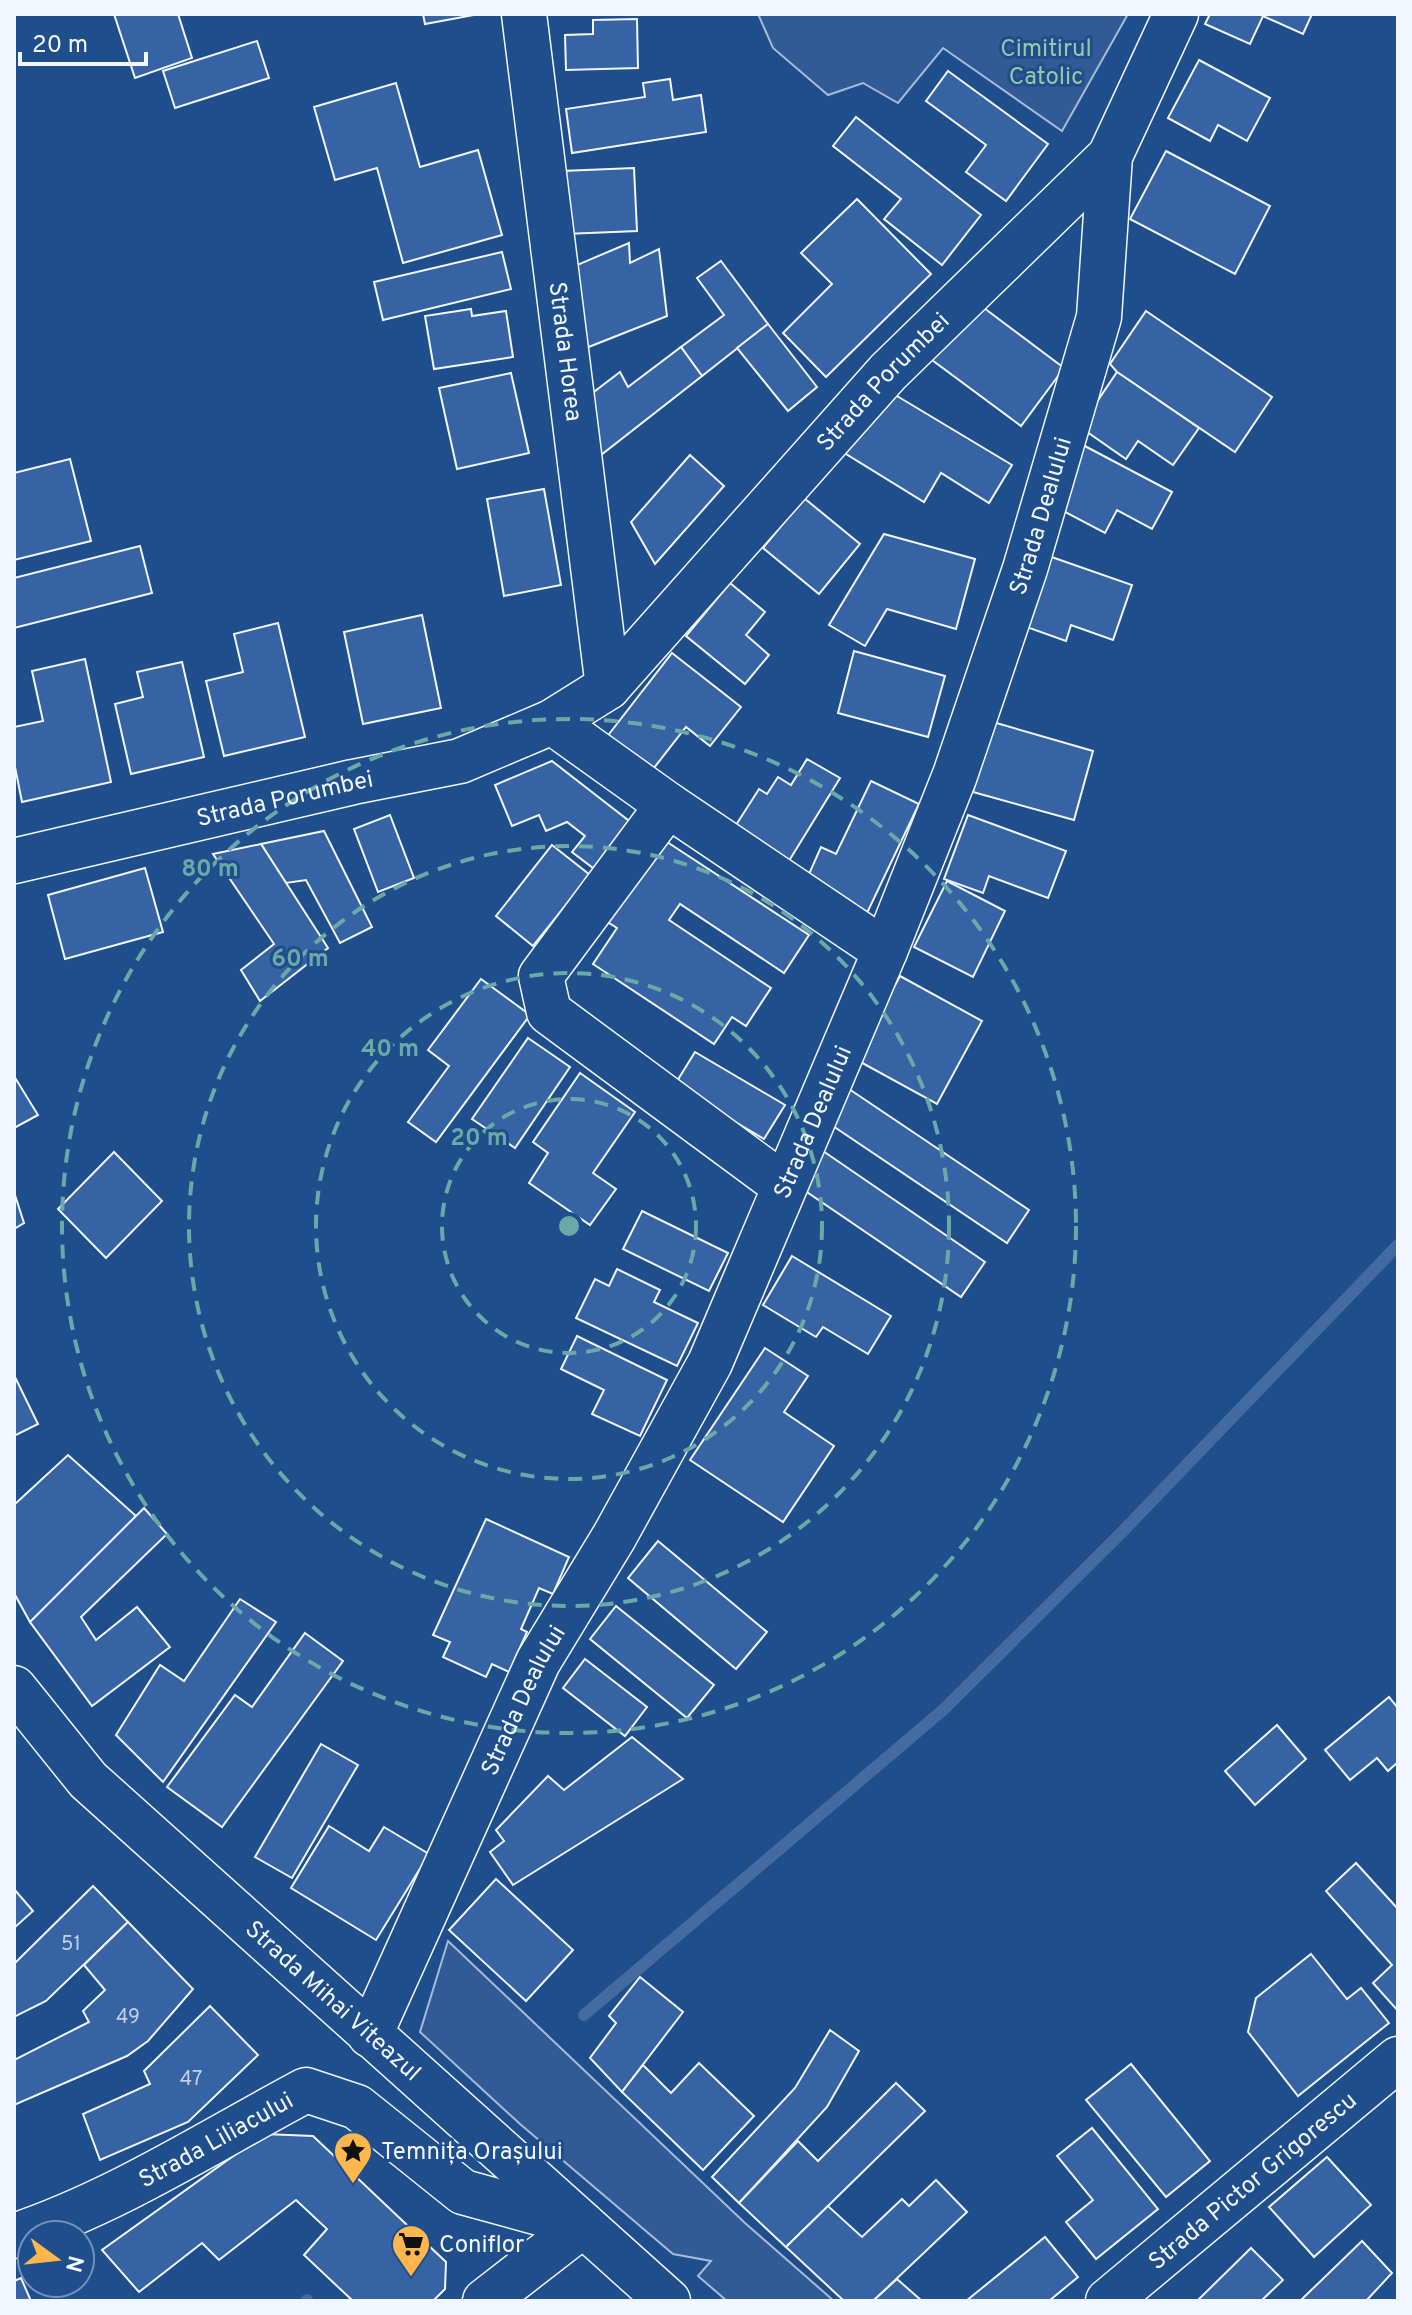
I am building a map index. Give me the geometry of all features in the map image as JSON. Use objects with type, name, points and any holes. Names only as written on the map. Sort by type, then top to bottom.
[{"type":"main road","name":"Strada Horea","points":[[524,14],[608,687]]},
{"type":"main road","name":"Strada Porumbei","points":[[14,861],[353,782],[460,761],[552,722],[608,687],[888,372],[1110,156],[1176,14]]},
{"type":"main road","name":"Strada Dealului","points":[[370,2035],[538,1662],[614,1537],[710,1363],[885,951],[955,775],[1025,569],[1099,317],[1110,156]]},
{"type":"main road","points":[[552,722],[668,805],[885,951]]},
{"type":"main road","points":[[668,805],[541,976],[549,1012],[783,1185]]},
{"type":"main road","name":"Strada Mihai Viteazul","points":[[14,1688],[88,1780],[668,2301]]},
{"type":"main road","name":"Strada Pictor Grigorescu","points":[[1108,2301],[1398,2059]]},
{"type":"main road","name":"Strada Liliacului","points":[[14,2236],[60,2221],[184,2160],[306,2090],[357,2107],[463,2192],[583,2225]]},
{"type":"main road","points":[[485,2301],[583,2225]]},
{"type":"shaded area","name":"Cimitirul Catolic","points":[[758,14],[1128,14],[1062,131],[943,48],[898,103],[863,83],[828,95],[773,48]]},
{"type":"shaded area","points":[[448,1941],[745,2223],[834,2301],[727,2301],[698,2276],[711,2261],[673,2254],[520,2124],[420,2032]]},
{"type":"building","points":[[114,14],[178,14],[192,58],[135,78]]},
{"type":"building","points":[[423,14],[474,14],[474,15],[425,24]]},
{"type":"building","points":[[1210,14],[1312,14],[1303,34],[1263,16],[1250,44],[1205,24]]},
{"type":"building","points":[[637,19],[638,68],[566,70],[565,35],[593,34],[593,20]]},
{"type":"building","points":[[257,41],[269,78],[175,108],[163,71]]},
{"type":"building","points":[[1199,60],[1270,98],[1247,141],[1218,125],[1210,141],[1168,118]]},
{"type":"building","points":[[948,71],[1048,144],[1006,201],[966,172],[986,145],[926,101]]},
{"type":"building","points":[[670,79],[673,100],[701,95],[706,132],[572,153],[566,109],[645,97],[643,83]]},
{"type":"building","points":[[396,83],[420,167],[478,150],[502,235],[403,263],[377,168],[335,180],[314,107]]},
{"type":"building","points":[[856,117],[981,215],[942,265],[884,219],[901,199],[833,146]]},
{"type":"building","points":[[1166,151],[1270,206],[1235,274],[1130,219]]},
{"type":"building","points":[[634,168],[637,231],[565,234],[562,171]]},
{"type":"building","points":[[857,199],[931,274],[826,377],[783,333],[832,284],[801,253]]},
{"type":"building","points":[[629,243],[630,263],[659,249],[667,316],[581,350],[570,268]]},
{"type":"building","points":[[502,252],[511,289],[383,320],[374,282]]},
{"type":"building","points":[[721,261],[768,324],[702,376],[681,347],[724,315],[697,278]]},
{"type":"building","points":[[976,302],[1064,368],[1021,426],[932,360]]},
{"type":"building","points":[[471,309],[472,316],[506,311],[513,357],[434,369],[425,316]]},
{"type":"building","points":[[1146,311],[1272,397],[1235,452],[1117,372],[1110,364]]},
{"type":"building","points":[[768,324],[817,387],[788,411],[737,348]]},
{"type":"building","points":[[681,347],[702,376],[592,462],[586,398],[620,372],[628,387]]},
{"type":"building","points":[[1117,372],[1199,428],[1173,465],[1138,441],[1126,459],[1080,427]]},
{"type":"building","points":[[511,373],[529,453],[457,469],[439,388]]},
{"type":"building","points":[[892,393],[1012,465],[989,503],[941,473],[924,502],[838,449]]},
{"type":"building","points":[[1081,444],[1172,492],[1152,529],[1117,510],[1105,533],[1050,504]]},
{"type":"building","points":[[690,455],[724,486],[655,564],[631,522]]},
{"type":"building","points":[[70,459],[91,541],[14,560],[14,473]]},
{"type":"building","points":[[544,489],[561,585],[504,596],[487,499]]},
{"type":"building","points":[[804,498],[860,544],[819,594],[763,548]]},
{"type":"building","points":[[884,534],[975,559],[956,629],[887,609],[865,646],[829,625]]},
{"type":"building","points":[[140,546],[152,593],[14,628],[14,578]]},
{"type":"building","points":[[1043,554],[1132,585],[1113,640],[1071,625],[1066,641],[1018,624]]},
{"type":"building","points":[[730,583],[765,612],[746,635],[769,655],[745,684],[686,636]]},
{"type":"building","points":[[422,615],[441,708],[363,724],[344,632]]},
{"type":"building","points":[[278,623],[305,737],[224,756],[206,681],[243,672],[234,634]]},
{"type":"building","points":[[854,651],[945,676],[928,737],[838,713]]},
{"type":"building","points":[[672,653],[741,707],[710,746],[686,727],[650,773],[606,738]]},
{"type":"building","points":[[85,659],[111,782],[22,802],[14,762],[14,727],[43,721],[32,671]]},
{"type":"building","points":[[182,662],[204,757],[131,774],[115,704],[143,697],[137,672]]},
{"type":"building","points":[[993,722],[1093,751],[1074,820],[973,792]]},
{"type":"building","points":[[807,759],[840,778],[784,869],[729,836],[759,789],[767,794],[778,777],[791,785]]},
{"type":"building","points":[[552,761],[633,824],[597,871],[572,852],[585,836],[567,822],[546,831],[539,815],[512,826],[495,785]]},
{"type":"building","points":[[871,781],[919,804],[867,913],[805,883],[821,847],[836,854]]},
{"type":"building","points":[[390,815],[414,878],[378,892],[354,829]]},
{"type":"building","points":[[968,815],[1066,851],[1048,898],[989,876],[983,893],[944,879]]},
{"type":"building","points":[[324,831],[372,927],[340,943],[306,880],[286,883],[261,844]]},
{"type":"building","points":[[661,838],[809,935],[784,973],[680,904],[669,920],[771,988],[746,1026],[732,1017],[714,1044],[593,964],[617,928],[606,921]]},
{"type":"building","points":[[261,844],[328,948],[260,1001],[241,970],[274,944],[213,854]]},
{"type":"building","points":[[552,845],[590,875],[533,946],[496,916]]},
{"type":"building","points":[[145,868],[163,932],[65,959],[48,895]]},
{"type":"building","points":[[947,881],[1005,911],[973,977],[914,947]]},
{"type":"building","points":[[900,976],[982,1021],[937,1104],[855,1059]]},
{"type":"building","points":[[481,979],[530,1015],[436,1142],[408,1122],[449,1066],[428,1050]]},
{"type":"building","points":[[528,1038],[570,1067],[515,1148],[472,1119]]},
{"type":"building","points":[[695,1052],[785,1105],[764,1139],[674,1086]]},
{"type":"building","points":[[580,1073],[635,1112],[593,1173],[616,1189],[590,1225],[529,1183],[548,1153],[533,1142]]},
{"type":"building","points":[[14,1076],[38,1115],[14,1128]]},
{"type":"building","points":[[849,1089],[1029,1210],[1007,1243],[827,1122]]},
{"type":"building","points":[[823,1151],[985,1262],[961,1297],[798,1186]]},
{"type":"building","points":[[114,1152],[162,1201],[106,1258],[58,1209]]},
{"type":"building","points":[[14,1192],[24,1223],[14,1229]]},
{"type":"building","points":[[642,1211],[728,1253],[709,1291],[623,1249]]},
{"type":"building","points":[[792,1256],[891,1316],[868,1354],[823,1327],[816,1337],[763,1305]]},
{"type":"building","points":[[617,1269],[660,1290],[654,1302],[698,1323],[677,1366],[576,1318],[595,1279],[609,1286]]},
{"type":"building","points":[[577,1336],[667,1380],[640,1436],[592,1414],[604,1390],[561,1369]]},
{"type":"building","points":[[765,1348],[808,1376],[784,1412],[834,1446],[783,1522],[690,1460]]},
{"type":"building","points":[[14,1375],[38,1424],[14,1436]]},
{"type":"building","points":[[68,1455],[136,1516],[30,1622],[14,1593],[14,1505]]},
{"type":"building","points":[[144,1508],[167,1534],[81,1617],[96,1640],[137,1607],[170,1647],[92,1706],[30,1622]]},
{"type":"building","points":[[486,1519],[569,1557],[553,1594],[539,1588],[521,1629],[527,1632],[509,1672],[492,1664],[486,1677],[443,1657],[450,1642],[433,1635]]},
{"type":"building","points":[[658,1541],[767,1632],[736,1669],[628,1578]]},
{"type":"building","points":[[240,1599],[276,1622],[163,1782],[116,1735],[160,1665],[184,1681]]},
{"type":"building","points":[[616,1606],[714,1685],[687,1718],[590,1639]]},
{"type":"building","points":[[305,1633],[343,1661],[222,1827],[167,1787],[235,1695],[252,1707]]},
{"type":"building","points":[[585,1659],[647,1707],[625,1736],[563,1688]]},
{"type":"building","points":[[1389,1697],[1398,1708],[1398,1762],[1388,1771],[1377,1758],[1350,1780],[1325,1750]]},
{"type":"building","points":[[1277,1725],[1306,1759],[1255,1805],[1225,1771]]},
{"type":"building","points":[[632,1737],[683,1779],[513,1885],[490,1852],[504,1841],[496,1830],[548,1776],[564,1790]]},
{"type":"building","points":[[321,1744],[358,1765],[292,1878],[255,1857]]},
{"type":"building","points":[[329,1826],[369,1851],[384,1827],[429,1854],[376,1940],[291,1888]]},
{"type":"building","points":[[1356,1863],[1398,1909],[1398,2011],[1373,1983],[1392,1965],[1326,1891]]},
{"type":"building","points":[[496,1879],[573,1950],[526,2001],[449,1930]]},
{"type":"building","points":[[93,1886],[128,1922],[46,2001],[14,2017],[14,1964]]},
{"type":"building","points":[[14,1889],[33,1911],[14,1928]]},
{"type":"building","points":[[128,1922],[193,1989],[148,2041],[127,2056],[14,2105],[14,2060],[89,2022],[83,2011],[105,1990],[84,1965]]},
{"type":"building","points":[[1311,1954],[1347,1999],[1361,1988],[1389,2023],[1298,2096],[1248,2032],[1256,1998]]},
{"type":"building","points":[[640,1977],[683,2012],[622,2092],[590,2058],[616,2023],[609,2016]]},
{"type":"building","points":[[210,2006],[258,2055],[188,2122],[100,2160],[83,2114],[150,2084],[144,2071]]},
{"type":"building","points":[[830,2030],[859,2051],[827,2107],[739,2203],[712,2177],[795,2088]]},
{"type":"building","points":[[699,2063],[754,2116],[703,2170],[622,2092],[643,2065],[671,2093]]},
{"type":"building","points":[[1131,2064],[1210,2161],[1166,2197],[1086,2100]]},
{"type":"building","points":[[896,2083],[925,2111],[786,2247],[739,2203],[798,2141],[818,2161]]},
{"type":"building","points":[[1092,2128],[1158,2209],[1096,2259],[1066,2222],[1093,2200],[1057,2156]]},
{"type":"building","points":[[264,2134],[313,2136],[446,2262],[445,2289],[433,2301],[353,2301],[304,2255],[327,2229],[296,2200],[219,2260],[202,2243],[139,2292],[102,2250]]},
{"type":"building","points":[[1327,2157],[1371,2205],[1314,2257],[1269,2207]]},
{"type":"building","points":[[936,2180],[967,2212],[873,2301],[844,2301],[786,2247],[828,2206],[862,2237],[902,2199],[909,2206]]},
{"type":"building","points":[[1045,2237],[1078,2277],[1049,2301],[966,2301]]},
{"type":"building","points":[[1362,2241],[1392,2273],[1366,2301],[1300,2301]]},
{"type":"building","points":[[1251,2248],[1283,2280],[1261,2301],[1197,2301]]},
{"type":"building","points":[[897,2279],[922,2301],[873,2301]]},
{"type":"building","points":[[14,2281],[16,2299],[31,2301],[14,2301]]},
{"type":"waterway","points":[[584,2015],[943,1710],[1121,1533],[1398,1245]]},
{"type":"place","name":"Temnița Orașului","points":[[353,2185]]},
{"type":"place","name":"Coniflor","points":[[411,2278]]}]
